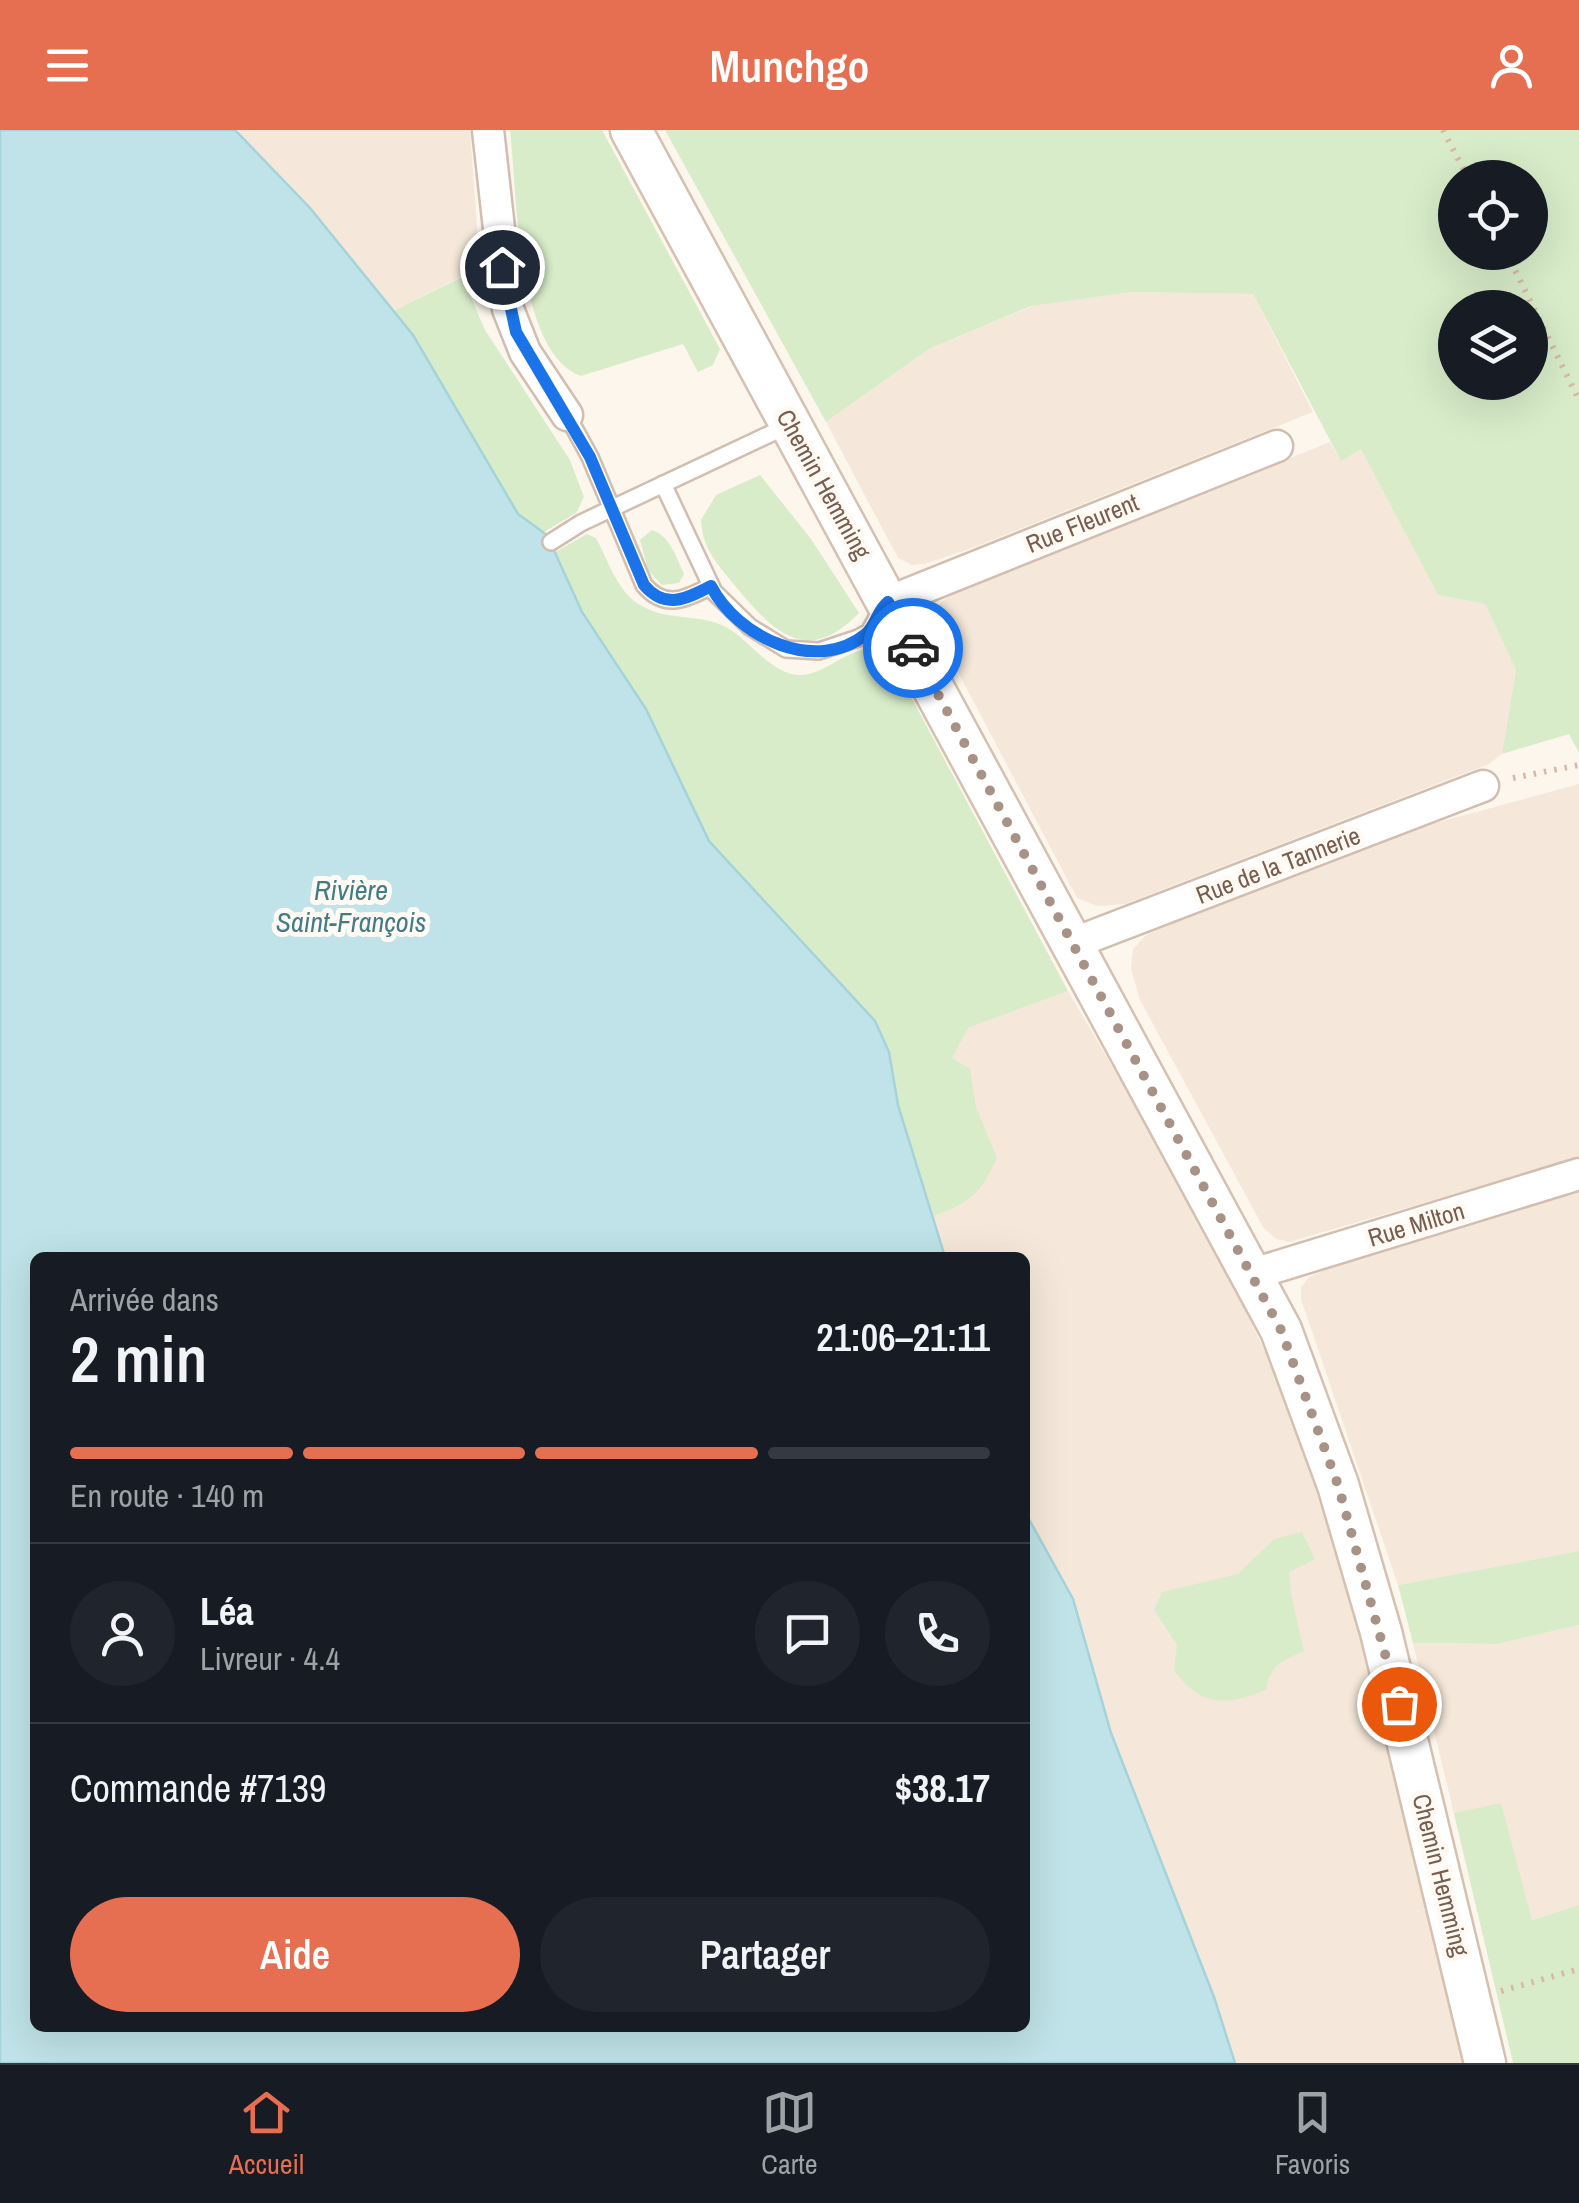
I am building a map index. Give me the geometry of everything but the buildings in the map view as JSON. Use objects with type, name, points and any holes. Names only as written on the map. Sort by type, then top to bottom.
[{"type":"street","points":[[488,130],[508,309],[525,352],[567,415]]},
{"type":"street","name":"Chemin Hemming","points":[[631,130],[1281,1330],[1338,1485],[1381,1632],[1485,2063]]},
{"type":"street","name":"Rue Fleurent","points":[[888,602],[1277,446]]},
{"type":"street","name":"Rue de la Tannerie","points":[[1074,944],[1483,786]]},
{"type":"street","name":"Rue Milton","points":[[1254,1274],[1579,1174]]},
{"type":"lane","points":[[567,415],[590,457],[644,585],[654,597],[668,602],[685,599],[711,586]]},
{"type":"lane","points":[[551,542],[611,508],[791,424]]},
{"type":"lane","points":[[663,484],[711,586],[726,607],[786,648],[819,651],[858,638],[869,632],[878,612],[888,602]]},
{"type":"path","points":[[1443,130],[1459,160]]},
{"type":"path","points":[[1515,270],[1579,400]]},
{"type":"path","points":[[1483,786],[1579,765]]},
{"type":"path","points":[[1472,1999],[1579,1969]]},
{"type":"shaded area","points":[[235,130],[470,130],[480,267],[393,311],[310,208]]},
{"type":"shaded area","points":[[1132,292],[1253,294],[1313,412],[975,547],[925,564],[912,565],[898,558],[826,422],[929,349],[1035,305]]},
{"type":"shaded area","points":[[1330,442],[1341,461],[1361,448],[1438,595],[1485,604],[1516,670],[1502,754],[1489,764],[1125,904],[1097,906],[1077,898],[948,653],[934,619],[941,602],[957,591]]},
{"type":"shaded area","points":[[1579,784],[1579,1158],[1289,1242],[1276,1239],[1263,1227],[1140,1000],[1131,969],[1133,949],[1147,934],[1428,825]]},
{"type":"shaded area","points":[[1068,991],[1202,1219],[1289,1402],[1360,1623],[1465,2063],[1235,2063],[1214,1997],[1111,1733],[1073,1599],[1030,1521],[1030,1252],[943,1252],[919,1177],[919,1046]]},
{"type":"shaded area","points":[[1579,1189],[1579,1551],[1398,1585],[1301,1299],[1301,1287],[1309,1277],[1332,1267]]},
{"type":"shaded area","points":[[1579,1625],[1579,1905],[1483,1935],[1413,1643],[1497,1644]]},
{"type":"green space","points":[[510,130],[602,130],[720,349],[713,365],[698,372],[683,344],[581,376],[560,361],[543,336],[532,304],[518,228]]},
{"type":"green space","points":[[665,130],[1579,130],[1579,753],[1569,734],[1502,754],[1516,670],[1485,604],[1438,595],[1361,449],[1341,461],[1253,294],[1132,292],[1031,306],[929,349],[826,422]]},
{"type":"green space","points":[[462,277],[485,330],[570,460],[584,497],[576,513],[544,532],[518,514],[413,335],[393,311]]},
{"type":"green space","points":[[760,475],[811,539],[859,613],[823,638],[807,640],[778,630],[751,604],[708,548],[701,520],[716,495]]},
{"type":"green space","points":[[652,530],[668,542],[675,554],[684,574],[679,583],[662,585],[648,570],[640,540]]},
{"type":"green space","points":[[587,534],[596,538],[618,582],[637,603],[661,613],[720,624],[782,671],[810,673],[866,649],[894,665],[1068,991],[968,1028],[952,1058],[970,1069],[976,1107],[997,1158],[980,1188],[957,1206],[934,1216],[898,1105],[889,1052],[822,965],[709,841],[646,709],[582,612],[555,552]]},
{"type":"green space","points":[[1302,1532],[1315,1559],[1289,1572],[1304,1651],[1278,1665],[1266,1690],[1227,1701],[1195,1691],[1174,1671],[1177,1645],[1154,1610],[1162,1592],[1238,1574],[1274,1539]]},
{"type":"green space","points":[[1579,1551],[1579,1625],[1497,1644],[1413,1643],[1398,1585]]},
{"type":"green space","points":[[1501,1803],[1532,1920],[1579,1905],[1579,2063],[1513,2063],[1454,1813]]},
{"type":"water","name":"Rivière Saint-François","points":[[0,130],[235,130],[310,208],[413,335],[518,514],[547,535],[582,612],[646,709],[709,841],[875,1021],[889,1052],[898,1105],[943,1252],[30,1252],[30,2032],[1030,2032],[1030,1521],[1073,1599],[1111,1733],[1214,1997],[1235,2063],[0,2063]]},
{"type":"way so far","points":[[913,648],[1281,1330],[1338,1485],[1399,1704]]},
{"type":"route","points":[[502,267],[508,309],[525,352],[590,457],[644,585],[654,597],[668,602],[685,599],[711,586],[726,607],[750,627],[800,652],[834,647],[869,632],[878,612],[888,602],[913,648]]}]
